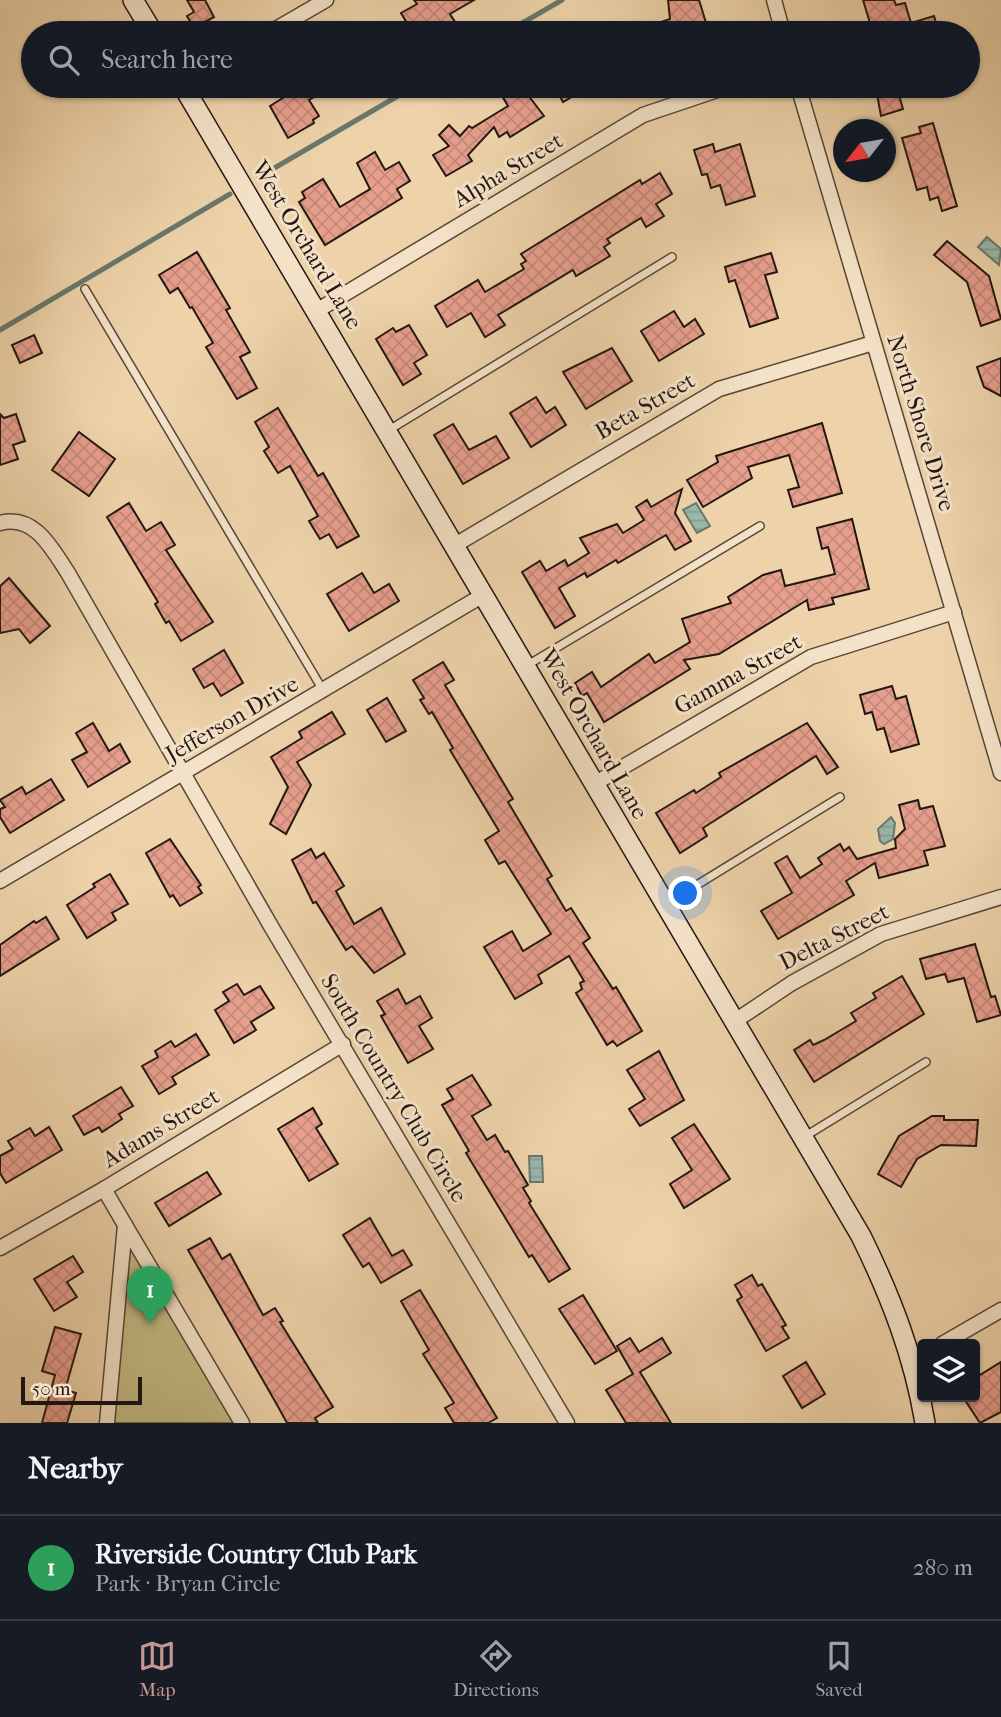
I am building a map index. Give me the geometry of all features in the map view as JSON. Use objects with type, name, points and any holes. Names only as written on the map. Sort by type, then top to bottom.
[{"type":"street","points":[[133,0],[146,21]]},
{"type":"street","points":[[290,21],[326,0]]},
{"type":"street","points":[[774,0],[780,21]]},
{"type":"street","name":"West Orchard Lane","points":[[190,98],[318,310],[803,1138],[881,1278],[917,1356]]},
{"type":"street","name":"Alpha Street","points":[[318,310],[643,115],[693,98]]},
{"type":"street","name":"North Shore Drive","points":[[801,98],[1001,773]]},
{"type":"street","name":"Beta Street","points":[[455,545],[719,389],[873,344]]},
{"type":"street","name":"South Country Club Circle","points":[[0,523],[18,522],[28,525],[50,546],[272,928],[568,1423]]},
{"type":"street","name":"Jefferson Drive","points":[[0,881],[324,692],[485,594]]},
{"type":"street","name":"Gamma Street","points":[[594,784],[811,657],[954,612]]},
{"type":"street","name":"Delta Street","points":[[734,1021],[792,983],[881,934],[1001,897]]},
{"type":"street","name":"Adams Street","points":[[0,1248],[104,1189],[343,1044]]},
{"type":"street","points":[[104,1189],[242,1423]]},
{"type":"street","points":[[107,1423],[125,1225]]},
{"type":"street","points":[[951,1339],[1001,1310]]},
{"type":"street","name":"West Orchard Lane","points":[[923,1402],[925,1423]]},
{"type":"lane","points":[[388,430],[672,257]]},
{"type":"lane","points":[[85,289],[324,692]]},
{"type":"lane","points":[[526,666],[760,526]]},
{"type":"lane","points":[[665,904],[841,797]]},
{"type":"lane","points":[[803,1138],[926,1062]]},
{"type":"shaded area","points":[[987,237],[1001,249],[999,265],[978,247]]},
{"type":"shaded area","points":[[696,503],[710,526],[697,533],[683,510]]},
{"type":"shaded area","points":[[891,817],[895,823],[893,839],[884,844],[880,841],[878,829]]},
{"type":"shaded area","points":[[529,1156],[542,1156],[543,1182],[530,1182]]},
{"type":"shaded area","points":[[125,1225],[242,1423],[107,1423]]},
{"type":"building","points":[[187,0],[205,0],[214,17],[207,21],[190,21],[187,16],[194,12]]},
{"type":"building","points":[[414,0],[474,0],[450,14],[454,21],[406,21],[401,13],[417,4]]},
{"type":"building","points":[[668,0],[699,0],[705,21],[664,21],[670,19]]},
{"type":"building","points":[[863,0],[894,0],[896,5],[905,3],[910,21],[869,21]]},
{"type":"building","points":[[934,16],[935,21],[918,21]]},
{"type":"building","points":[[283,98],[312,98],[309,100],[319,116],[313,120],[314,123],[288,138],[270,106]]},
{"type":"building","points":[[503,98],[530,98],[544,116],[510,137],[507,132],[499,137],[494,127],[468,155],[472,161],[446,176],[433,155],[449,146],[439,135],[449,125],[460,136],[469,126],[472,128],[508,106]]},
{"type":"building","points":[[878,98],[900,98],[903,109],[881,116]]},
{"type":"building","points":[[933,123],[957,206],[942,211],[938,197],[930,200],[927,187],[917,190],[902,138],[921,133],[919,127]]},
{"type":"building","points":[[713,144],[715,152],[740,144],[755,196],[726,205],[720,185],[711,188],[707,174],[702,175],[694,150]]},
{"type":"building","points":[[375,152],[385,170],[399,162],[410,181],[397,189],[402,198],[325,245],[299,202],[305,198],[302,192],[323,179],[340,207],[370,189],[357,163]]},
{"type":"building","points":[[660,173],[672,194],[656,204],[664,216],[646,227],[641,218],[607,239],[610,243],[604,247],[610,256],[576,276],[573,270],[498,315],[505,325],[485,337],[471,313],[447,327],[435,306],[478,280],[485,292],[524,269],[521,264],[526,261],[521,254],[640,180],[642,184]]},
{"type":"building","points":[[947,241],[989,276],[1001,319],[981,326],[967,282],[934,255]]},
{"type":"building","points":[[197,252],[230,308],[226,310],[250,352],[240,357],[257,388],[237,399],[206,347],[213,343],[192,307],[190,308],[178,288],[170,293],[159,275]]},
{"type":"building","points":[[771,253],[777,272],[765,275],[778,318],[750,327],[735,280],[729,282],[725,267]]},
{"type":"building","points":[[674,311],[684,327],[695,319],[704,334],[659,361],[641,331]]},
{"type":"building","points":[[409,325],[427,355],[414,363],[421,374],[403,385],[376,339],[393,328],[396,332]]},
{"type":"building","points":[[34,335],[42,353],[20,363],[12,345]]},
{"type":"building","points":[[612,348],[632,381],[586,409],[563,372]]},
{"type":"building","points":[[1001,358],[1001,396],[984,387],[977,367]]},
{"type":"building","points":[[536,397],[546,413],[555,407],[566,425],[531,447],[510,413]]},
{"type":"building","points":[[278,408],[318,476],[323,473],[359,536],[337,548],[329,534],[320,539],[309,521],[318,516],[290,466],[278,473],[264,451],[269,447],[255,422]]},
{"type":"building","points":[[0,414],[4,418],[16,414],[25,441],[13,445],[18,459],[0,465]]},
{"type":"building","points":[[822,423],[842,493],[793,507],[788,490],[799,487],[789,455],[748,467],[752,478],[703,507],[687,480],[718,462],[716,456]]},
{"type":"building","points":[[453,424],[469,450],[496,436],[509,458],[463,484],[434,435]]},
{"type":"building","points":[[79,432],[115,459],[89,496],[52,470]]},
{"type":"building","points":[[682,489],[675,513],[691,541],[675,550],[666,535],[618,563],[616,560],[587,577],[585,573],[559,588],[575,616],[555,628],[522,572],[540,561],[546,571],[565,560],[568,566],[589,553],[580,538],[617,524],[623,533],[644,520],[636,507],[647,500],[651,507]]},
{"type":"building","points":[[129,503],[146,531],[161,522],[175,545],[166,550],[213,622],[181,641],[169,621],[166,623],[155,604],[158,602],[107,517]]},
{"type":"building","points":[[852,519],[869,589],[832,598],[834,604],[809,610],[807,600],[719,654],[684,660],[690,669],[604,722],[587,693],[582,696],[575,683],[592,672],[601,687],[649,654],[655,663],[690,642],[682,619],[731,603],[728,597],[763,575],[781,570],[785,586],[835,574],[828,547],[822,549],[817,528]]},
{"type":"building","points":[[362,573],[374,593],[389,584],[399,601],[349,631],[327,594]]},
{"type":"building","points":[[9,578],[50,626],[30,643],[19,629],[0,633],[0,586]]},
{"type":"building","points":[[224,650],[243,683],[221,696],[213,683],[204,688],[193,669]]},
{"type":"building","points":[[443,662],[454,680],[445,685],[513,799],[508,802],[552,876],[547,879],[566,911],[571,908],[590,938],[583,943],[613,989],[616,987],[642,1031],[617,1046],[613,1041],[607,1045],[576,993],[582,989],[580,983],[584,981],[569,956],[538,975],[542,983],[515,999],[484,947],[512,931],[523,951],[551,934],[505,861],[499,864],[485,840],[499,831],[450,750],[453,748],[432,712],[429,714],[420,700],[424,698],[413,680]]},
{"type":"building","points":[[892,686],[896,699],[906,696],[919,744],[891,752],[884,728],[877,730],[872,712],[865,714],[860,695]]},
{"type":"building","points":[[387,698],[406,731],[386,742],[367,710]]},
{"type":"building","points":[[332,712],[345,734],[297,762],[311,785],[286,834],[270,824],[288,787],[271,757],[302,738],[299,732]]},
{"type":"building","points":[[93,723],[109,751],[120,744],[130,762],[88,787],[72,760],[87,752],[76,733]]},
{"type":"building","points":[[807,723],[838,767],[827,774],[816,756],[703,828],[707,836],[680,853],[656,813],[694,790],[696,793],[721,777],[719,773]]},
{"type":"building","points":[[51,779],[64,800],[10,833],[0,817],[0,809],[5,807],[0,800],[22,787],[26,794]]},
{"type":"building","points":[[918,800],[920,809],[933,806],[945,846],[924,851],[928,865],[879,878],[875,863],[846,881],[854,895],[778,939],[761,911],[792,893],[775,863],[787,856],[800,878],[822,864],[818,858],[840,844],[844,851],[849,847],[857,859],[896,848],[895,839],[905,829],[899,805]]},
{"type":"building","points":[[170,839],[201,885],[198,887],[202,893],[180,906],[173,895],[170,897],[146,853]]},
{"type":"building","points":[[311,849],[316,858],[324,853],[344,886],[336,891],[354,924],[381,908],[405,954],[374,973],[352,946],[346,950],[316,902],[313,903],[292,860]]},
{"type":"building","points":[[110,874],[128,904],[112,913],[116,920],[87,938],[67,905]]},
{"type":"building","points":[[46,917],[59,939],[0,976],[0,945],[34,921],[36,923]]},
{"type":"building","points":[[975,944],[991,997],[995,996],[1001,1015],[977,1022],[964,978],[948,982],[945,974],[926,979],[920,959]]},
{"type":"building","points":[[902,976],[924,1014],[814,1082],[794,1050],[810,1040],[813,1045],[824,1040],[856,1021],[851,1013],[876,998],[873,993]]},
{"type":"building","points":[[237,984],[244,995],[260,986],[274,1008],[251,1022],[256,1030],[234,1043],[215,1010],[229,1001],[223,992]]},
{"type":"building","points":[[398,989],[406,1004],[420,996],[432,1018],[419,1026],[433,1049],[408,1063],[381,1016],[385,1014],[377,1001]]},
{"type":"building","points":[[196,1034],[209,1055],[172,1077],[176,1084],[159,1094],[142,1066],[158,1057],[155,1051],[171,1041],[175,1047]]},
{"type":"building","points":[[659,1051],[684,1100],[640,1126],[629,1109],[645,1099],[627,1070]]},
{"type":"building","points":[[472,1075],[491,1105],[472,1116],[487,1140],[495,1135],[505,1152],[508,1151],[528,1185],[523,1188],[531,1201],[529,1203],[570,1269],[549,1282],[532,1255],[529,1257],[466,1153],[469,1151],[442,1105],[453,1099],[447,1089]]},
{"type":"building","points":[[121,1087],[133,1106],[119,1114],[122,1119],[102,1132],[99,1127],[84,1135],[73,1116]]},
{"type":"building","points":[[313,1108],[322,1124],[316,1128],[338,1164],[309,1181],[278,1129]]},
{"type":"building","points":[[932,1116],[944,1116],[944,1120],[978,1120],[976,1146],[941,1145],[917,1159],[901,1187],[878,1174],[899,1136]]},
{"type":"building","points":[[694,1124],[730,1179],[684,1208],[670,1184],[692,1170],[672,1138]]},
{"type":"building","points":[[49,1127],[62,1150],[6,1183],[0,1173],[0,1156],[13,1149],[8,1141],[30,1128],[35,1136]]},
{"type":"building","points":[[207,1172],[221,1194],[169,1226],[155,1203]]},
{"type":"building","points":[[370,1218],[392,1256],[403,1250],[412,1265],[381,1283],[369,1263],[363,1267],[343,1235]]},
{"type":"building","points":[[210,1238],[222,1259],[230,1254],[263,1315],[275,1308],[283,1321],[280,1322],[333,1407],[315,1418],[318,1423],[287,1423],[188,1250]]},
{"type":"building","points":[[73,1256],[83,1272],[67,1282],[77,1297],[54,1311],[34,1279]]},
{"type":"building","points":[[752,1275],[758,1286],[762,1284],[786,1325],[782,1327],[789,1338],[766,1351],[737,1300],[742,1297],[735,1285]]},
{"type":"building","points":[[420,1290],[497,1418],[488,1423],[454,1423],[445,1408],[454,1403],[423,1354],[429,1350],[401,1301]]},
{"type":"building","points":[[583,1295],[617,1351],[595,1364],[559,1309]]},
{"type":"building","points":[[55,1327],[81,1334],[65,1390],[76,1393],[67,1423],[42,1423],[55,1375],[42,1371]]},
{"type":"building","points":[[630,1338],[639,1352],[662,1338],[671,1353],[640,1372],[671,1423],[626,1423],[606,1390],[633,1374],[617,1346]]},
{"type":"building","points":[[806,1362],[825,1394],[802,1408],[783,1376]]},
{"type":"building","points":[[1001,1362],[1001,1412],[980,1423],[966,1402],[980,1402],[980,1375]]},
{"type":"waterway","points":[[526,21],[562,0]]},
{"type":"waterway","points":[[259,177],[394,98]]},
{"type":"waterway","points":[[0,330],[230,194]]},
{"type":"place","name":"Riverside Country Club Park","points":[[150,1324]]}]
